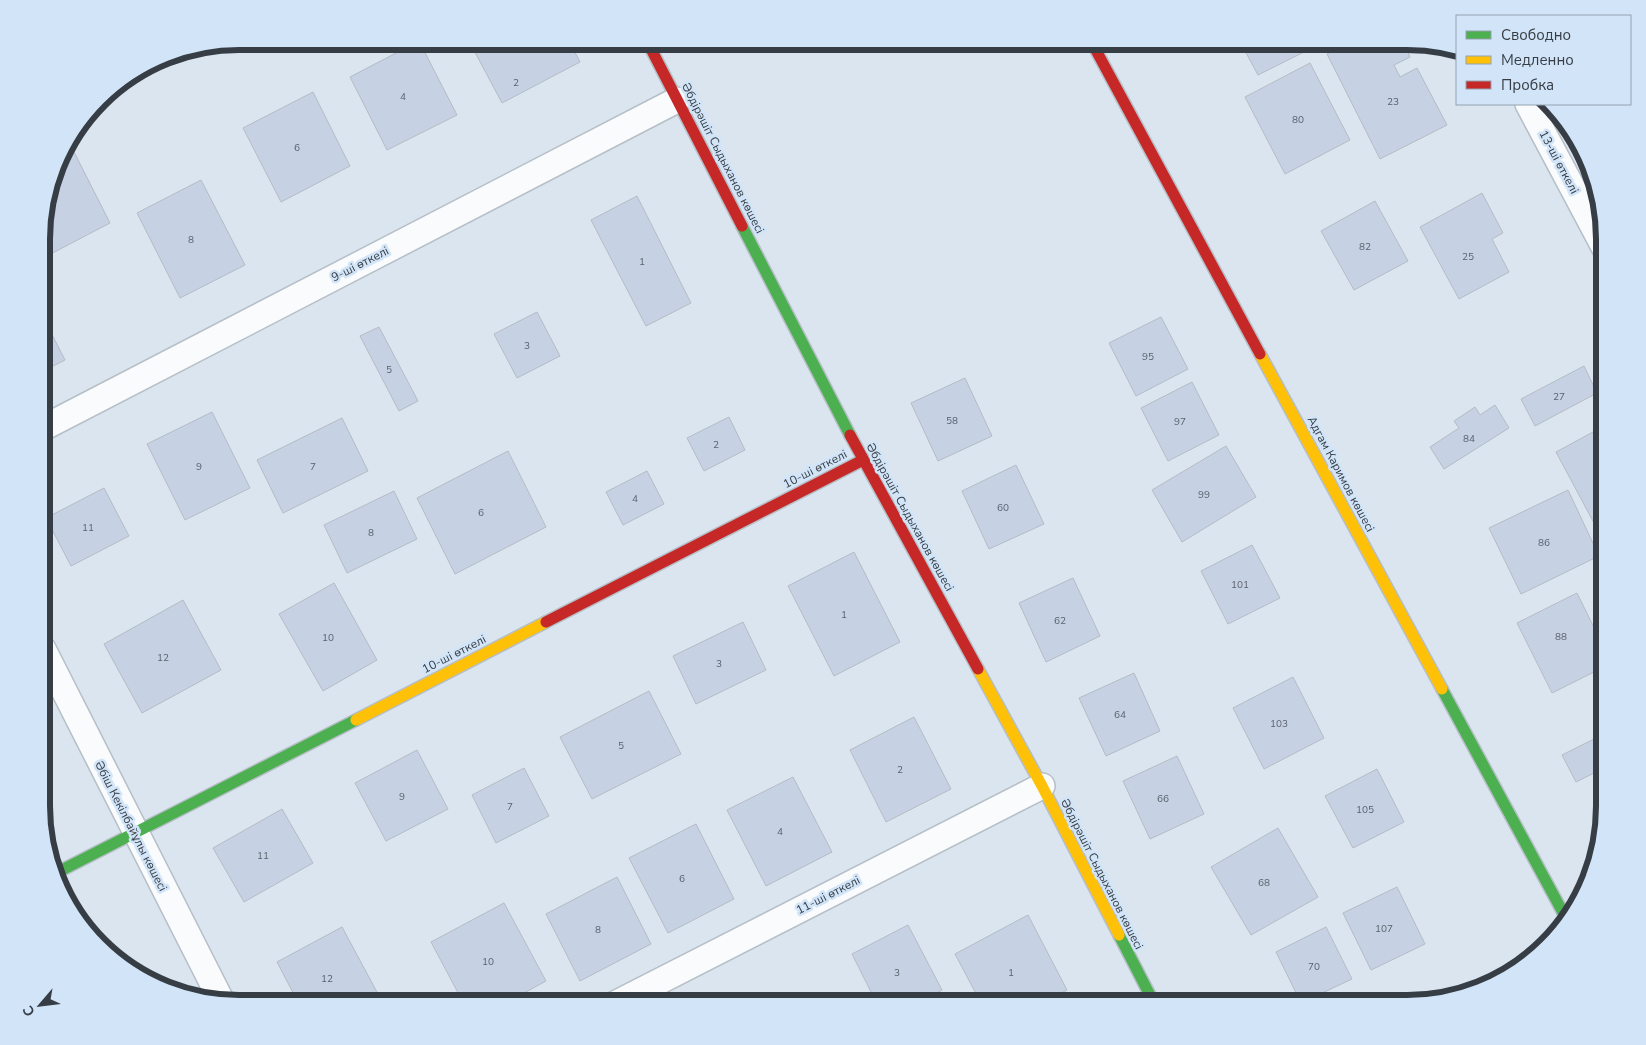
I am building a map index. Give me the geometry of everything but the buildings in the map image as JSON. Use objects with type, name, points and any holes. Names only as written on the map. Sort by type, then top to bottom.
[{"type":"street","name":"Әбдірәшіт Сыдыханов көшесі","points":[[652,50],[862,460],[1042,786],[1150,995]]},
{"type":"street","name":"Адгам Каримов көшесі","points":[[1096,50],[1563,913]]},
{"type":"street","name":"9-ші өткелі","points":[[50,424],[677,100]]},
{"type":"street","name":"13-ші өткелі","points":[[1529,105],[1596,232]]},
{"type":"street","name":"10-ші өткелі","points":[[61,870],[862,460]]},
{"type":"street","name":"Әбіш Кекілбайұлы көшесі","points":[[50,663],[135,834],[218,994]]},
{"type":"street","name":"11-ші өткелі","points":[[632,995],[1042,786]]},
{"type":"traffic: fast","points":[[742,226],[850,435]]},
{"type":"traffic: fast","points":[[1442,689],[1563,913]]},
{"type":"traffic: fast","points":[[61,870],[356,720]]},
{"type":"traffic: fast","points":[[1119,935],[1150,995]]},
{"type":"traffic: slow","points":[[1260,354],[1442,689]]},
{"type":"traffic: slow","points":[[356,720],[546,622]]},
{"type":"traffic: slow","points":[[978,669],[1042,786],[1119,935]]},
{"type":"traffic: jam","points":[[652,50],[742,226]]},
{"type":"traffic: jam","points":[[1096,50],[1260,354]]},
{"type":"traffic: jam","points":[[850,435],[978,669]]},
{"type":"traffic: jam","points":[[546,622],[863,460]]}]
